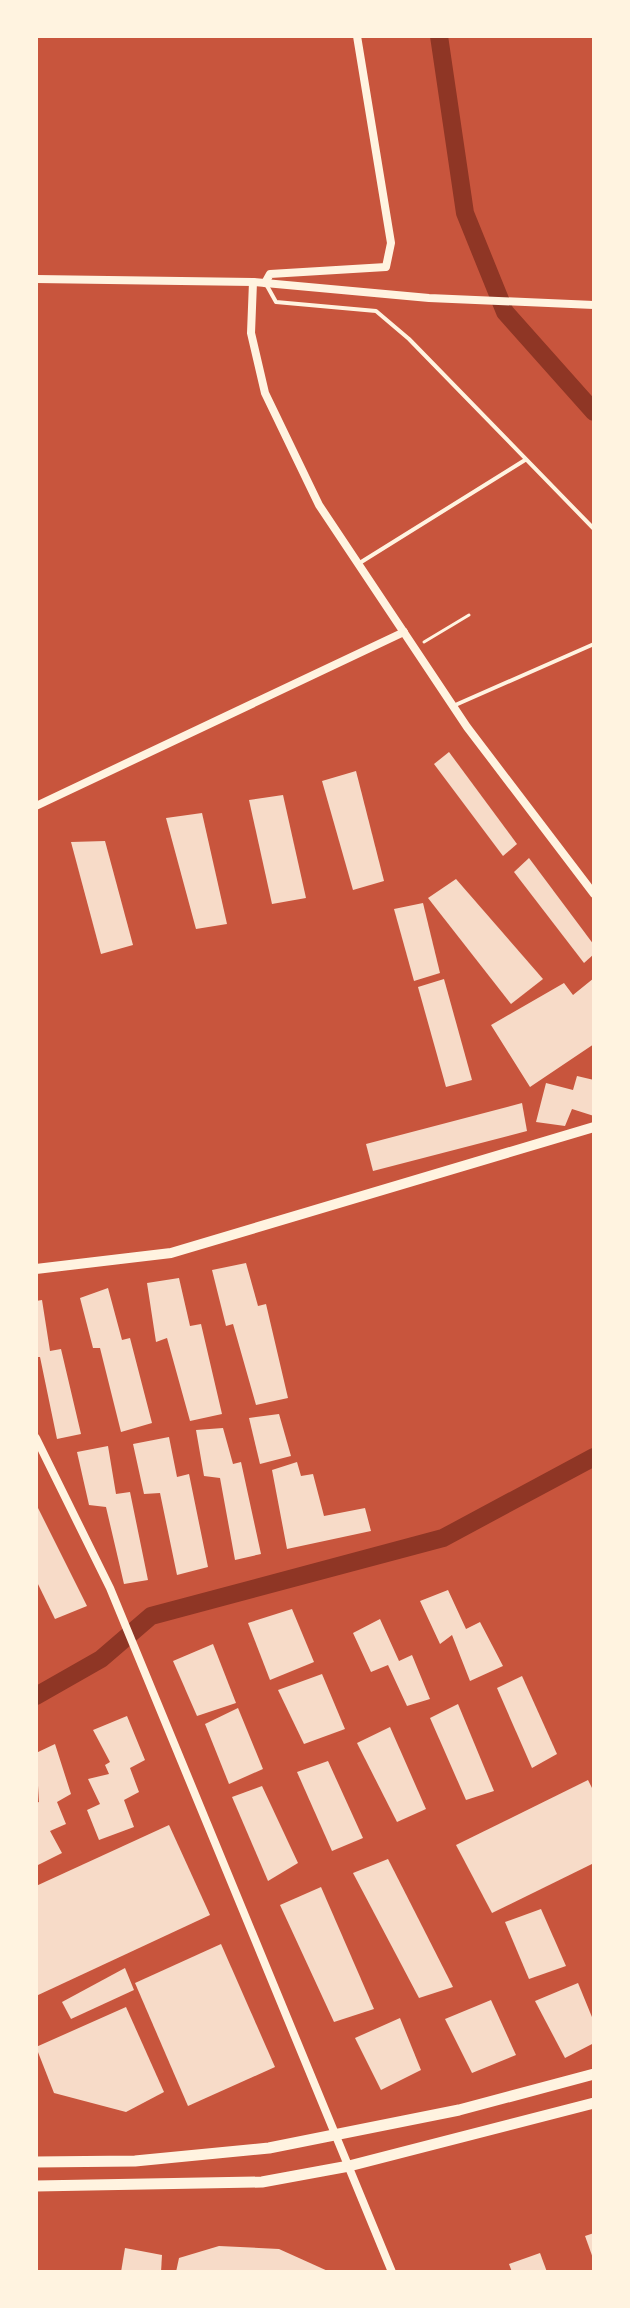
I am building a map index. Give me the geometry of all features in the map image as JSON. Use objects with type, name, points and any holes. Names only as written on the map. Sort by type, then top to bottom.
[{"type":"main road","points":[[36,2162],[135,2161],[269,2148],[459,2110],[594,2074]]},
{"type":"main road","points":[[36,2186],[262,2182],[349,2166],[594,2103]]},
{"type":"street","points":[[265,283],[270,274],[386,267],[391,243],[357,36]]},
{"type":"street","points":[[36,279],[253,282],[429,298],[594,305]]},
{"type":"street","points":[[253,282],[251,333],[265,393],[319,505],[453,706],[594,894]]},
{"type":"street","points":[[36,806],[404,632]]},
{"type":"street","points":[[36,1269],[171,1253],[594,1127]]},
{"type":"street","points":[[36,1438],[110,1588],[392,2272]]},
{"type":"lane","points":[[265,283],[276,302],[376,311],[409,339],[594,529]]},
{"type":"lane","points":[[358,564],[525,460]]},
{"type":"lane","points":[[453,706],[594,644]]},
{"type":"path","points":[[414,648],[469,615]]},
{"type":"building","points":[[449,752],[517,844],[503,856],[434,764]]},
{"type":"building","points":[[356,771],[384,881],[353,890],[322,781]]},
{"type":"building","points":[[283,795],[306,898],[272,904],[249,800]]},
{"type":"building","points":[[202,813],[227,924],[196,929],[166,818]]},
{"type":"building","points":[[105,841],[133,945],[101,954],[71,842]]},
{"type":"building","points":[[529,858],[594,945],[594,954],[584,963],[514,872]]},
{"type":"building","points":[[456,879],[543,979],[511,1004],[428,898]]},
{"type":"building","points":[[423,903],[440,973],[414,981],[394,909]]},
{"type":"building","points":[[594,978],[594,1044],[530,1087],[491,1025],[564,983],[573,995]]},
{"type":"building","points":[[444,979],[472,1080],[446,1087],[418,987]]},
{"type":"building","points":[[577,1076],[594,1080],[594,1116],[572,1109],[565,1126],[536,1122],[546,1083],[573,1090]]},
{"type":"building","points":[[522,1103],[527,1131],[373,1171],[366,1144]]},
{"type":"building","points":[[246,1263],[258,1306],[266,1304],[288,1398],[256,1405],[233,1324],[226,1326],[212,1270]]},
{"type":"building","points":[[179,1278],[190,1326],[201,1324],[222,1414],[190,1421],[167,1338],[156,1342],[147,1283]]},
{"type":"building","points":[[108,1288],[122,1340],[130,1338],[152,1423],[121,1432],[100,1348],[93,1348],[80,1298]]},
{"type":"building","points":[[42,1300],[50,1351],[61,1349],[81,1434],[57,1439],[40,1357],[36,1357],[36,1301]]},
{"type":"building","points":[[279,1414],[291,1456],[260,1464],[249,1418]]},
{"type":"building","points":[[223,1428],[233,1464],[241,1462],[261,1554],[235,1560],[220,1478],[204,1476],[196,1430]]},
{"type":"building","points":[[169,1437],[177,1477],[189,1474],[208,1567],[177,1575],[160,1493],[144,1494],[133,1444]]},
{"type":"building","points":[[108,1446],[116,1494],[130,1492],[148,1580],[124,1584],[106,1507],[89,1505],[77,1452]]},
{"type":"building","points":[[297,1462],[301,1476],[313,1474],[324,1516],[365,1508],[371,1531],[287,1549],[272,1470]]},
{"type":"building","points":[[36,1504],[87,1606],[55,1619],[36,1580]]},
{"type":"building","points":[[448,1590],[466,1629],[480,1622],[503,1666],[470,1681],[452,1635],[440,1644],[420,1601]]},
{"type":"building","points":[[292,1609],[314,1662],[270,1680],[248,1623]]},
{"type":"building","points":[[380,1619],[399,1661],[412,1655],[430,1699],[407,1706],[388,1665],[371,1672],[353,1633]]},
{"type":"building","points":[[213,1644],[236,1703],[197,1716],[173,1661]]},
{"type":"building","points":[[322,1674],[345,1729],[304,1744],[278,1690]]},
{"type":"building","points":[[522,1676],[557,1754],[532,1768],[497,1688]]},
{"type":"building","points":[[458,1704],[494,1791],[466,1800],[430,1718]]},
{"type":"building","points":[[238,1708],[263,1769],[229,1784],[205,1724]]},
{"type":"building","points":[[127,1716],[145,1760],[130,1768],[139,1792],[124,1800],[134,1827],[99,1840],[87,1810],[100,1804],[88,1779],[109,1774],[105,1765],[110,1762],[93,1730]]},
{"type":"building","points":[[390,1727],[426,1809],[397,1822],[357,1743]]},
{"type":"building","points":[[55,1744],[71,1794],[57,1802],[66,1824],[50,1831],[62,1853],[36,1866],[36,1803],[39,1802],[36,1753]]},
{"type":"building","points":[[328,1761],[363,1838],[332,1851],[297,1772]]},
{"type":"building","points":[[588,1780],[594,1792],[594,1863],[492,1913],[456,1845]]},
{"type":"building","points":[[262,1786],[298,1863],[268,1881],[232,1797]]},
{"type":"building","points":[[169,1825],[210,1915],[36,1996],[36,1886]]},
{"type":"building","points":[[388,1859],[453,1987],[419,1998],[353,1873]]},
{"type":"building","points":[[321,1887],[374,2009],[334,2022],[280,1905]]},
{"type":"building","points":[[541,1909],[566,1966],[529,1979],[505,1922]]},
{"type":"building","points":[[221,1944],[275,2067],[188,2106],[135,1983]]},
{"type":"building","points":[[125,1968],[134,1990],[71,2019],[62,2002]]},
{"type":"building","points":[[578,1983],[594,2022],[594,2043],[565,2058],[535,2001]]},
{"type":"building","points":[[491,2000],[516,2055],[472,2073],[445,2019]]},
{"type":"building","points":[[126,2007],[164,2092],[126,2112],[54,2093],[36,2047]]},
{"type":"building","points":[[400,2018],[421,2070],[381,2090],[355,2038]]},
{"type":"building","points":[[594,2233],[594,2261],[585,2236]]},
{"type":"building","points":[[219,2246],[279,2249],[330,2272],[176,2272],[179,2258]]},
{"type":"building","points":[[125,2248],[162,2255],[161,2272],[121,2272]]},
{"type":"building","points":[[540,2253],[547,2272],[512,2272],[509,2264]]},
{"type":"waterway","points":[[439,36],[465,213],[505,312],[594,412]]},
{"type":"waterway","points":[[36,1696],[101,1659],[151,1616],[443,1538],[594,1457]]}]
